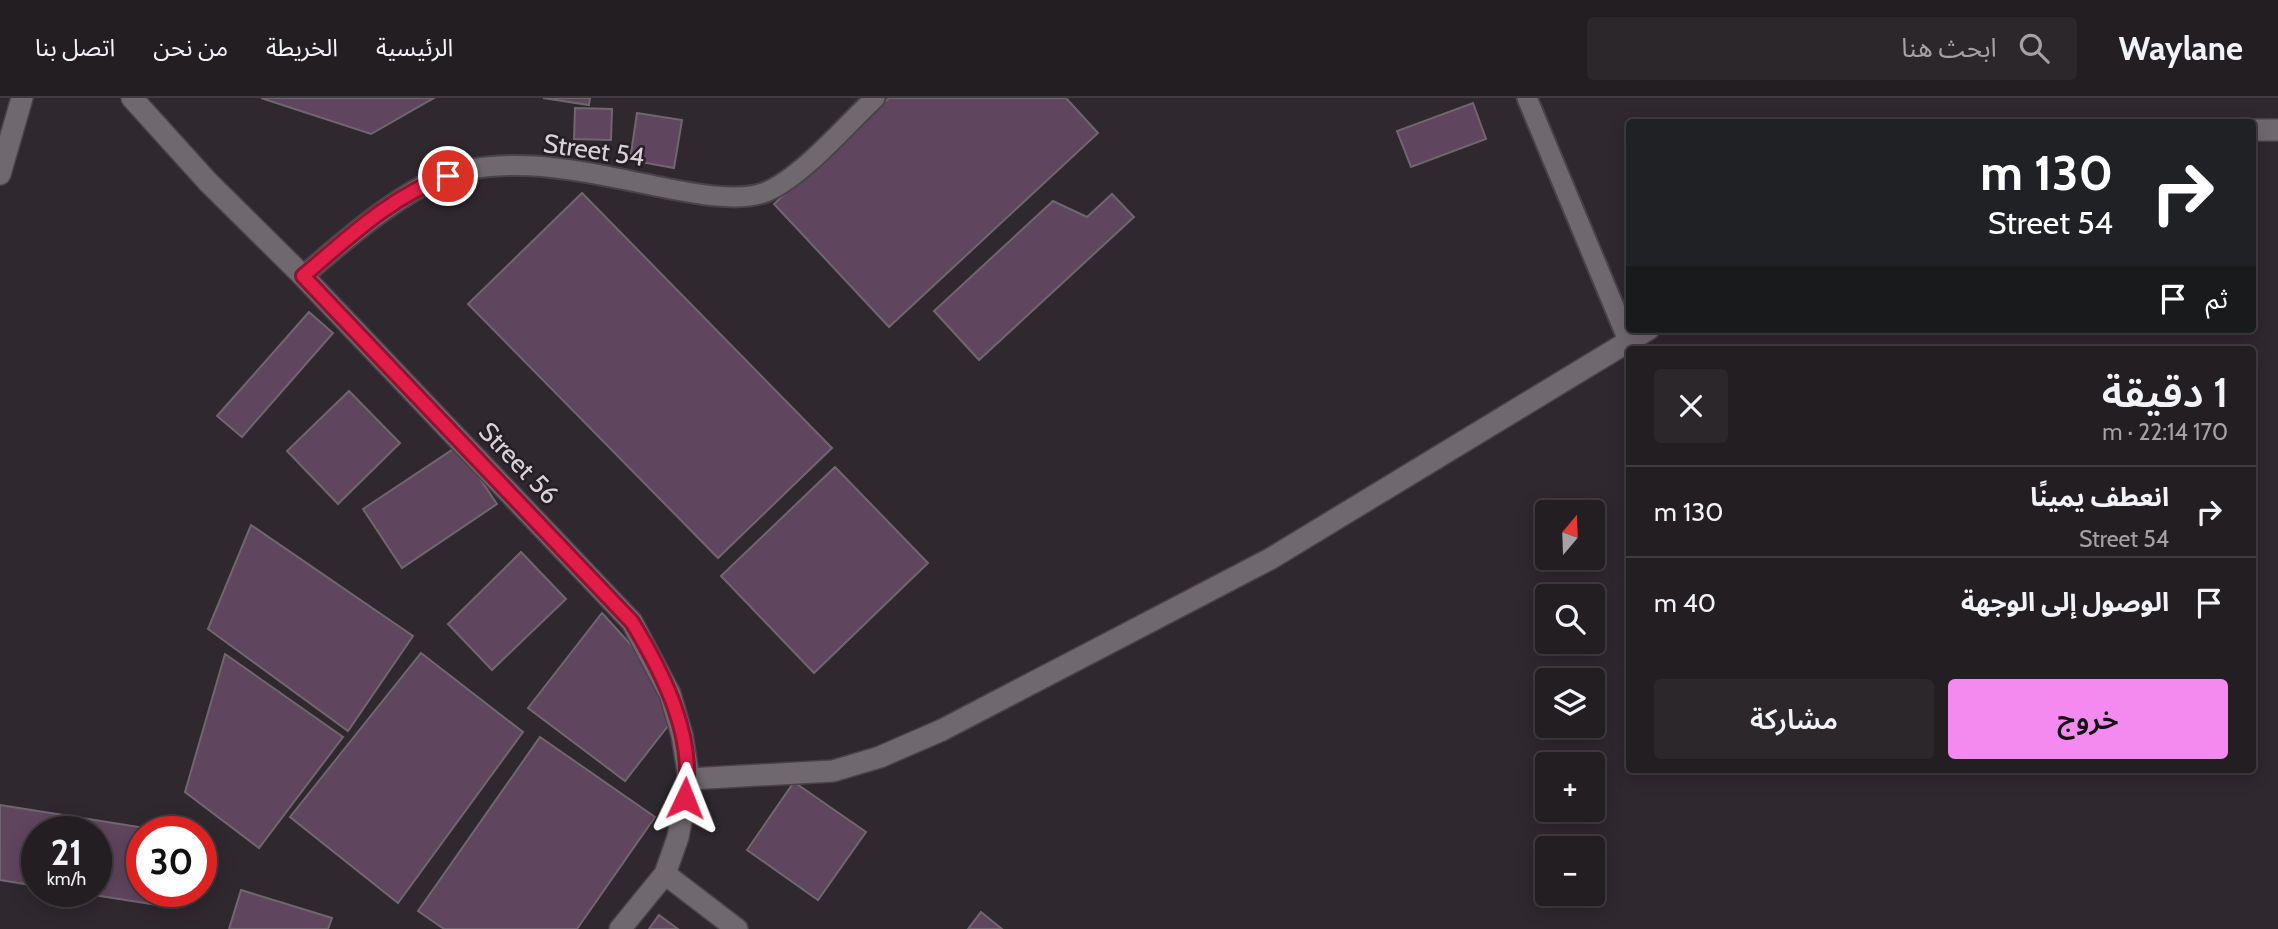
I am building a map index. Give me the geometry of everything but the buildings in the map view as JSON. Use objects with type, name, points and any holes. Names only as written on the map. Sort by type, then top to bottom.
[{"type":"street","points":[[0,174],[22,98]]},
{"type":"street","name":"Street 56","points":[[132,98],[208,182],[303,276],[632,622],[670,694],[682,735],[689,779],[678,837],[665,874],[620,929]]},
{"type":"street","points":[[2256,130],[2278,130]]},
{"type":"street","points":[[689,779],[833,771],[880,757],[942,730],[1270,559],[1641,333]]},
{"type":"street","points":[[665,874],[737,929]]},
{"type":"lane","name":"Street 54","points":[[303,276],[366,223],[427,183],[469,169],[505,165],[569,169],[686,192],[749,197],[768,191],[799,171],[875,98]]},
{"type":"lane","points":[[1527,98],[1628,340]]},
{"type":"route","points":[[448,176],[427,183],[366,223],[303,276],[632,622],[660,673],[676,712],[689,779],[685,798]]}]
